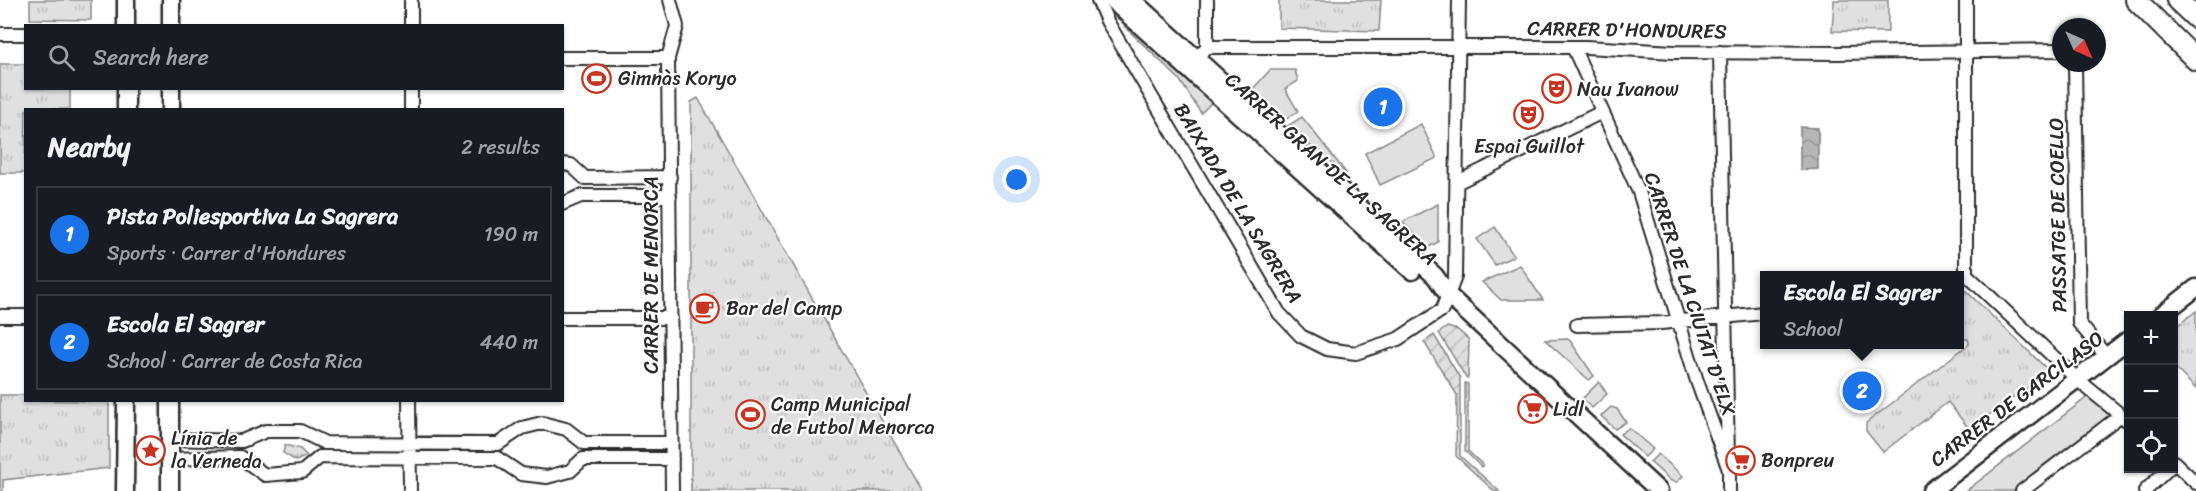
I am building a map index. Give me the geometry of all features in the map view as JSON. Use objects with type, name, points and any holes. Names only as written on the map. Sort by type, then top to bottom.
[{"type":"main road","points":[[2136,0],[2196,60]]},
{"type":"main road","points":[[2177,0],[2196,18]]},
{"type":"street","points":[[126,0],[126,24]]},
{"type":"street","points":[[171,0],[171,24]]},
{"type":"street","points":[[411,0],[411,24]]},
{"type":"street","name":"CARRER DE MENORCA","points":[[670,0],[677,26],[669,58],[672,491]]},
{"type":"street","name":"BAIXADA DE LA SAGRERA","points":[[1098,0],[1107,21],[1279,313],[1301,336],[1327,349],[1356,353],[1398,339],[1442,310],[1449,296]]},
{"type":"street","name":"CARRER GRAN DE LA SAGRERA","points":[[1112,0],[1197,58]]},
{"type":"street","name":"CARRER GRAN DE LA SAGRERA","points":[[1132,0],[1435,276],[1449,296],[1659,491]]},
{"type":"street","points":[[1197,58],[1207,0]]},
{"type":"street","points":[[1449,296],[1455,277],[1459,0]]},
{"type":"street","points":[[1963,271],[1966,0]]},
{"type":"street","points":[[0,34],[24,34]]},
{"type":"street","name":"CARRER D'HONDURES","points":[[1197,58],[1458,47],[1904,53],[2052,50]]},
{"type":"street","name":"CARRER DE LA CIUTAT D'ELX","points":[[1573,47],[1640,192],[1696,381],[1729,470],[1729,491]]},
{"type":"street","points":[[1720,52],[1729,470]]},
{"type":"street","points":[[564,58],[669,58]]},
{"type":"street","name":"PASSATGE DE COELLO","points":[[2074,72],[2079,323],[2107,357]]},
{"type":"street","points":[[126,90],[126,108]]},
{"type":"street","points":[[171,90],[171,108]]},
{"type":"street","points":[[411,90],[411,108]]},
{"type":"street","points":[[1458,182],[1602,112]]},
{"type":"street","points":[[564,164],[571,165],[585,178],[670,177]]},
{"type":"street","points":[[564,203],[581,196],[670,196]]},
{"type":"street","points":[[1964,278],[2078,380],[2124,417]]},
{"type":"street","points":[[2165,311],[2196,288]]},
{"type":"street","points":[[1577,325],[1680,322],[1760,313]]},
{"type":"street","points":[[0,316],[24,316]]},
{"type":"street","points":[[564,318],[671,318]]},
{"type":"street","name":"CARRER DE GARCILASO","points":[[1931,491],[2124,343]]},
{"type":"street","points":[[125,491],[126,402]]},
{"type":"street","points":[[170,402],[170,491]]},
{"type":"street","points":[[409,402],[410,491]]},
{"type":"street","points":[[2022,491],[2124,419]]},
{"type":"street","points":[[170,439],[242,441],[266,431],[300,431],[325,443],[498,444],[522,428],[542,423],[566,429],[584,443],[672,443]]},
{"type":"street","points":[[170,459],[240,457],[265,475],[302,472],[320,457],[497,458],[521,474],[540,477],[570,471],[583,459],[672,459]]},
{"type":"street","points":[[2178,467],[2196,483]]},
{"type":"street","points":[[2145,491],[2164,473]]},
{"type":"green space","points":[[30,0],[91,0],[91,20],[30,19]]},
{"type":"green space","points":[[1279,0],[1381,0],[1379,31],[1279,28]]},
{"type":"green space","points":[[1834,0],[1888,0],[1888,32],[1832,31]]},
{"type":"green space","points":[[1126,22],[1213,101],[1201,113],[1179,79],[1124,26]]},
{"type":"green space","points":[[0,64],[24,64],[24,90],[70,90],[70,108],[24,108],[24,173],[0,173]]},
{"type":"green space","points":[[1270,70],[1295,70],[1298,81],[1285,89],[1298,111],[1282,122],[1251,91]]},
{"type":"green space","points":[[698,98],[922,491],[691,491],[691,102]]},
{"type":"green space","points":[[1302,117],[1347,174],[1286,127]]},
{"type":"green space","points":[[1421,124],[1437,158],[1380,185],[1365,153]]},
{"type":"green space","points":[[1438,204],[1438,242],[1429,247],[1402,222]]},
{"type":"green space","points":[[1495,227],[1514,256],[1495,265],[1477,239]]},
{"type":"green space","points":[[1520,265],[1543,300],[1501,300],[1482,282]]},
{"type":"green space","points":[[1964,289],[2050,372],[1969,429],[1948,402],[1883,452],[1866,431],[1866,423],[1964,349],[1969,344],[1968,339],[1964,339]]},
{"type":"green space","points":[[2196,311],[2196,389],[2178,371],[2178,325]]},
{"type":"green space","points":[[1447,327],[1458,330],[1469,340],[1468,378],[1439,333]]},
{"type":"green space","points":[[1434,335],[1460,378],[1460,456],[1499,491],[1494,491],[1456,456],[1457,395],[1424,342]]},
{"type":"green space","points":[[1569,339],[1594,376],[1589,380],[1545,340]]},
{"type":"green space","points":[[1599,382],[1607,394],[1592,408],[1582,399]]},
{"type":"green space","points":[[1465,383],[1468,384],[1468,451],[1483,465],[1481,467],[1465,451]]},
{"type":"green space","points":[[0,395],[24,395],[24,402],[109,402],[109,468],[3,480],[3,491],[0,491]]},
{"type":"green space","points":[[2090,395],[2112,418],[2016,491],[1966,491]]},
{"type":"green space","points":[[1611,407],[1617,409],[1626,422],[1615,429],[1601,416]]},
{"type":"green space","points":[[1629,428],[1653,449],[1645,457],[1620,434]]},
{"type":"green space","points":[[285,445],[300,449],[307,456],[296,461],[283,453]]},
{"type":"green space","points":[[1658,454],[1683,476],[1677,482],[1671,481],[1650,462]]},
{"type":"water","points":[[1800,127],[1818,128],[1818,169],[1800,170]]},
{"type":"place","name":"Gimnàs Koryo","points":[[597,78]]},
{"type":"place","name":"Nau Ivanow","points":[[1556,89]]},
{"type":"place","name":"Pista Poliesportiva La Sagrera","points":[[1383,107]]},
{"type":"place","name":"Espai Guillot","points":[[1529,115]]},
{"type":"place","name":"Bar del Camp","points":[[705,308]]},
{"type":"place","name":"Escola El Sagrer","points":[[1862,391]]},
{"type":"place","name":"Lidl","points":[[1532,409]]},
{"type":"place","name":"Camp Municipal de Futbol Menorca","points":[[750,415]]},
{"type":"place","name":"Línia de la Verneda","points":[[150,450]]},
{"type":"place","name":"Bonpreu","points":[[1740,460]]}]
